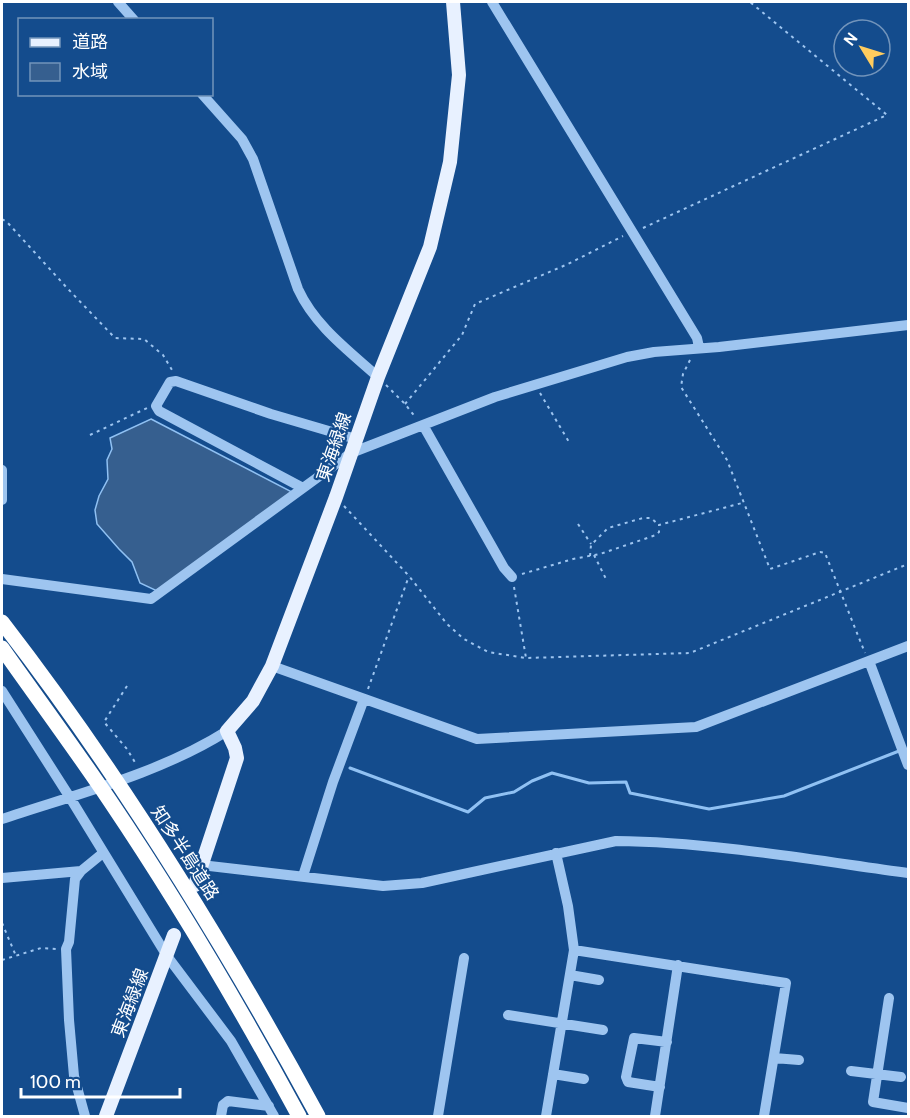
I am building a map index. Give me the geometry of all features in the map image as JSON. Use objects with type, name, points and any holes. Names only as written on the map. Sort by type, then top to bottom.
[{"type":"highway","name":"知多半島道路","points":[[2,622],[106,768],[116,797],[299,1116]]},
{"type":"highway","name":"知多半島道路","points":[[2,648],[91,774],[116,797],[246,989],[318,1116]]},
{"type":"main road","name":"東海緑線","points":[[228,730],[253,701],[272,666],[336,497],[378,377],[430,247],[450,162],[459,75],[453,2]]},
{"type":"main road","points":[[195,885],[237,758],[228,730]]},
{"type":"main road","name":"東海緑線","points":[[106,1116],[174,935]]},
{"type":"street","points":[[118,2],[132,18]]},
{"type":"street","points":[[492,2],[697,338],[699,347]]},
{"type":"street","points":[[204,96],[242,139],[253,159],[306,307],[338,341],[378,377]]},
{"type":"street","points":[[2,579],[152,599],[351,453],[495,397],[627,357],[699,347],[719,347],[909,325]]},
{"type":"street","points":[[303,488],[159,411],[156,406],[170,382],[176,381],[271,414],[356,439]]},
{"type":"street","points":[[422,426],[504,568],[512,577]]},
{"type":"street","points":[[2,470],[2,500]]},
{"type":"street","points":[[272,666],[477,739],[696,727],[909,646]]},
{"type":"street","points":[[868,662],[907,760]]},
{"type":"street","points":[[2,691],[167,956],[231,1041],[272,1111]]},
{"type":"street","points":[[303,876],[333,782],[364,699]]},
{"type":"street","points":[[2,819],[172,761],[228,730]]},
{"type":"street","points":[[201,865],[383,886],[422,883],[616,841],[640,841],[710,847],[909,873]]},
{"type":"street","points":[[85,1116],[74,1076],[69,1020],[67,946],[75,879],[103,853]]},
{"type":"street","points":[[546,1116],[574,950],[568,906],[556,853]]},
{"type":"street","points":[[2,878],[81,871]]},
{"type":"street","points":[[574,950],[786,983],[764,1116]]},
{"type":"street","points":[[438,1116],[464,958]]},
{"type":"street","points":[[655,1116],[678,965]]},
{"type":"street","points":[[570,975],[599,980]]},
{"type":"street","points":[[889,998],[873,1102],[909,1108]]},
{"type":"street","points":[[508,1015],[603,1030]]},
{"type":"street","points":[[660,1087],[628,1082],[626,1077],[634,1038],[667,1042]]},
{"type":"street","points":[[774,1058],[799,1060]]},
{"type":"street","points":[[851,1071],[901,1077]]},
{"type":"street","points":[[553,1074],[584,1079]]},
{"type":"street","points":[[221,1116],[224,1105],[228,1101],[272,1111]]},
{"type":"path","points":[[405,404],[462,334],[475,304],[568,264],[632,232],[887,115],[750,2]]},
{"type":"path","points":[[2,219],[8,222],[115,338],[144,339],[170,365],[176,381]]},
{"type":"path","points":[[699,347],[683,374],[681,387],[722,450],[770,569],[823,551],[868,662]]},
{"type":"path","points":[[378,377],[405,404],[422,426]]},
{"type":"path","points":[[535,384],[569,442]]},
{"type":"path","points":[[90,435],[149,407],[156,406]]},
{"type":"path","points":[[336,497],[409,576],[447,624],[464,639],[488,652],[526,658],[690,653],[909,564]]},
{"type":"path","points":[[659,525],[743,503]]},
{"type":"path","points":[[526,658],[512,577],[592,556],[656,535],[659,532],[659,525],[651,518],[643,518],[608,528],[592,544]]},
{"type":"path","points":[[578,524],[592,544],[592,556],[606,579]]},
{"type":"path","points":[[364,699],[409,576]]},
{"type":"path","points":[[127,686],[104,722],[127,749],[141,772]]},
{"type":"path","points":[[2,923],[16,956]]},
{"type":"path","points":[[2,960],[41,948],[57,949],[67,946]]},
{"type":"water","points":[[151,419],[292,492],[157,591],[140,583],[132,562],[97,524],[95,510],[108,479],[107,460],[112,449],[110,438]]},
{"type":"waterway","points":[[350,768],[468,812],[485,798],[514,792],[552,773],[589,783],[626,782],[630,793],[709,809],[784,796],[899,751]]}]
